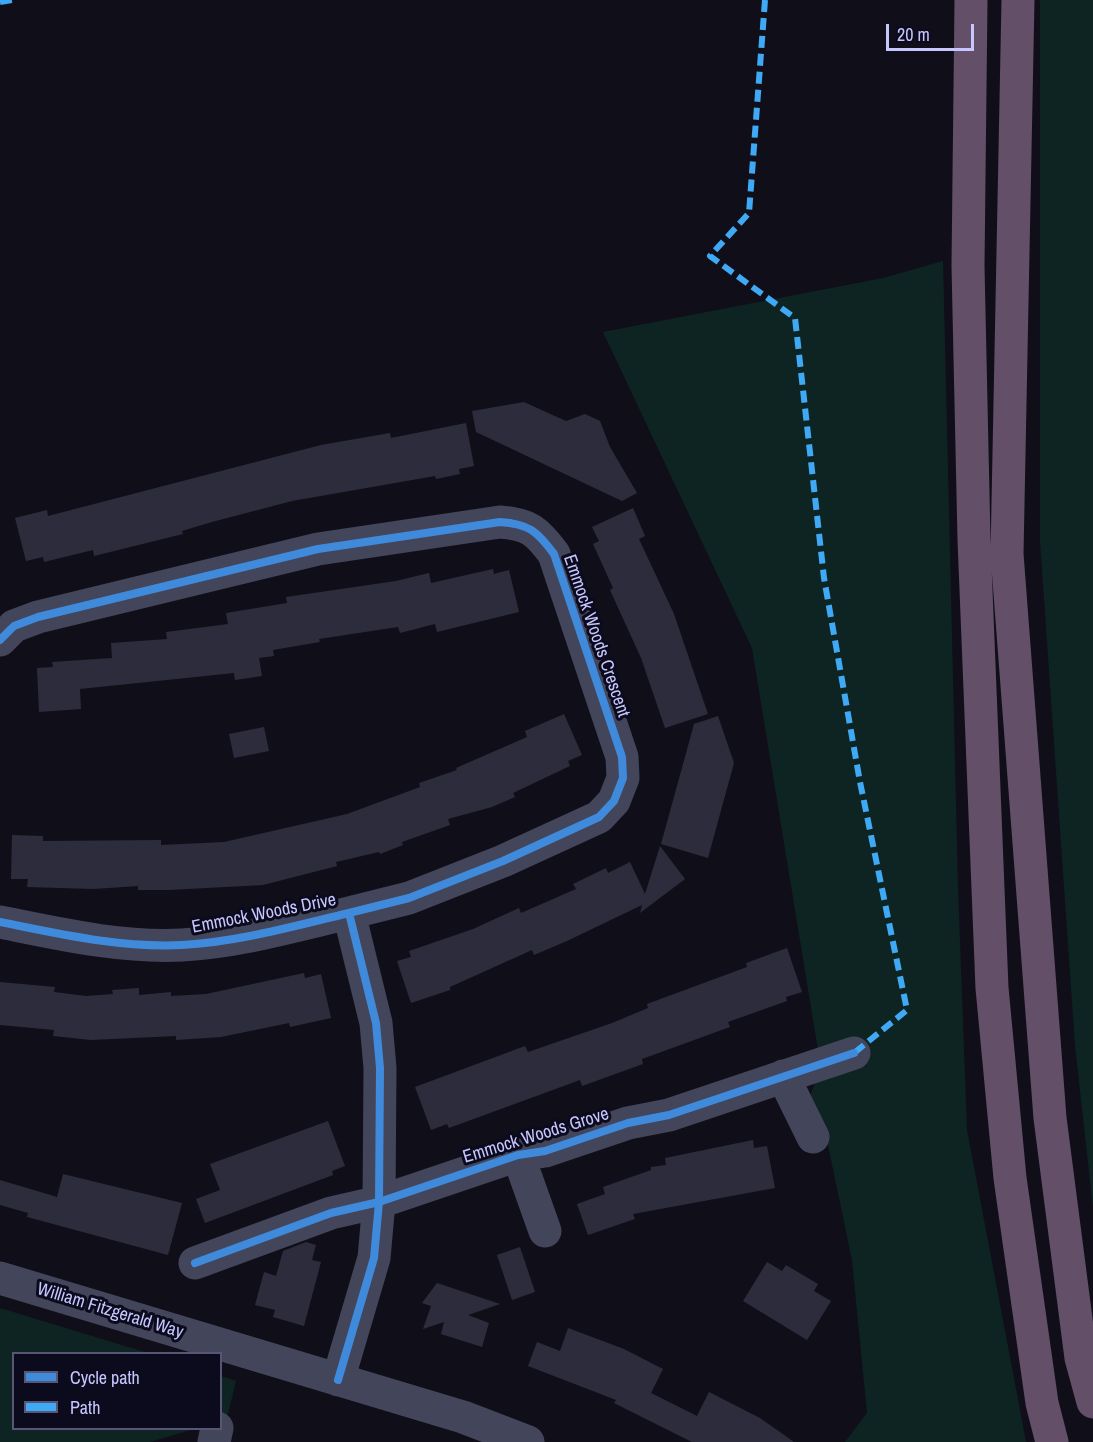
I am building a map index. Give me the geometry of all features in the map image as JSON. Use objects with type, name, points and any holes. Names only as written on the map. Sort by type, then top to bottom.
[{"type":"highway","points":[[971,0],[968,266],[973,516],[993,988],[1010,1178],[1042,1404],[1052,1442]]},
{"type":"highway","points":[[1018,0],[1007,554],[1050,1118],[1081,1358],[1093,1402]]},
{"type":"street","name":"Emmock Woods Crescent","points":[[0,640],[14,626],[38,617],[318,549],[500,522],[522,524],[541,536],[554,554],[621,757],[623,778],[614,801],[599,818],[503,861],[409,898],[349,913]]},
{"type":"street","name":"Emmock Woods Drive","points":[[0,922],[104,942],[182,945],[270,932],[349,913],[376,1023],[380,1068],[379,1202],[374,1258],[338,1380]]},
{"type":"street","name":"Emmock Woods Grove","points":[[195,1263],[331,1214],[379,1202],[518,1155],[545,1151],[628,1123],[669,1115],[854,1053]]},
{"type":"street","points":[[783,1076],[813,1137]]},
{"type":"street","points":[[518,1155],[545,1231]]},
{"type":"street","name":"William Fitzgerald Way","points":[[0,1278],[463,1417],[528,1442]]},
{"type":"green space","points":[[1040,0],[1093,0],[1093,1208],[1075,1045],[1040,541]]},
{"type":"green space","points":[[943,261],[958,888],[967,1130],[1026,1442],[845,1442],[867,1413],[852,1260],[825,1131],[809,1099],[816,1080],[818,1050],[752,648],[603,332],[883,278]]},
{"type":"green space","points":[[0,1308],[145,1352],[12,1352],[12,1430],[191,1430],[150,1442],[0,1442]]},
{"type":"green space","points":[[222,1376],[236,1381],[227,1418],[222,1420]]},
{"type":"building","points":[[524,402],[566,421],[585,414],[600,421],[610,447],[637,493],[622,501],[476,432],[472,411]]},
{"type":"building","points":[[466,423],[474,466],[459,469],[460,474],[436,479],[435,476],[292,501],[182,531],[183,534],[94,556],[93,550],[44,562],[43,557],[26,561],[15,518],[47,510],[48,516],[321,445],[390,433],[391,438]]},
{"type":"building","points":[[633,508],[645,536],[639,539],[674,614],[708,714],[665,728],[641,658],[610,590],[613,588],[593,544],[599,541],[592,527]]},
{"type":"building","points":[[493,569],[494,574],[509,570],[519,612],[437,632],[435,624],[400,633],[398,627],[319,639],[320,642],[273,650],[274,656],[259,658],[262,676],[235,680],[234,673],[80,689],[81,709],[39,712],[37,668],[53,667],[52,662],[112,658],[111,643],[167,639],[166,632],[228,624],[226,613],[287,603],[286,597],[396,581],[429,573],[431,583]]},
{"type":"building","points":[[564,714],[582,755],[568,761],[570,766],[513,793],[515,797],[492,807],[448,819],[450,825],[402,842],[403,845],[380,854],[379,852],[336,862],[337,866],[263,885],[169,890],[138,890],[138,886],[94,889],[27,887],[28,879],[11,879],[12,835],[43,836],[43,841],[161,840],[161,845],[224,842],[347,814],[420,787],[419,783],[457,770],[456,768],[527,737],[525,731]]},
{"type":"building","points":[[718,716],[734,763],[708,858],[661,844],[694,724]]},
{"type":"building","points":[[264,727],[269,751],[234,758],[229,734]]},
{"type":"building","points":[[660,846],[685,879],[640,913],[642,905],[534,955],[532,950],[450,987],[450,990],[411,1003],[397,961],[411,957],[409,951],[473,929],[519,908],[521,913],[576,889],[573,884],[606,868],[608,873],[630,862],[645,894]]},
{"type":"building","points":[[787,948],[802,992],[786,997],[787,1001],[728,1022],[730,1027],[642,1059],[643,1064],[582,1086],[580,1080],[449,1128],[447,1124],[431,1130],[415,1087],[525,1046],[528,1052],[612,1023],[648,1008],[647,1004],[747,967],[746,963]]},
{"type":"building","points":[[304,973],[305,978],[321,974],[331,1018],[290,1027],[289,1023],[221,1037],[176,1040],[176,1036],[91,1040],[53,1036],[54,1030],[0,1025],[0,982],[55,987],[54,992],[86,996],[113,994],[112,990],[139,988],[139,995],[171,992],[171,996],[206,994]]},
{"type":"building","points":[[328,1121],[345,1166],[332,1171],[333,1175],[205,1223],[196,1199],[220,1190],[210,1164]]},
{"type":"building","points":[[753,1140],[754,1148],[767,1146],[775,1188],[633,1214],[635,1219],[588,1235],[577,1204],[605,1194],[603,1187],[651,1170],[651,1167],[666,1165],[665,1158]]},
{"type":"building","points":[[63,1174],[182,1203],[168,1255],[27,1217],[28,1213],[0,1205],[0,1180],[57,1197]]},
{"type":"building","points":[[306,1242],[316,1245],[312,1260],[321,1262],[304,1326],[273,1317],[275,1310],[255,1305],[264,1272],[276,1276],[283,1251]]},
{"type":"building","points":[[520,1247],[535,1292],[512,1300],[497,1255]]},
{"type":"building","points":[[767,1262],[782,1271],[786,1265],[818,1284],[814,1291],[831,1301],[807,1340],[743,1301]]},
{"type":"building","points":[[437,1283],[500,1304],[468,1315],[489,1323],[482,1347],[441,1334],[444,1322],[423,1329],[431,1306],[422,1303]]},
{"type":"building","points":[[568,1328],[624,1349],[663,1369],[651,1393],[697,1416],[709,1392],[760,1418],[794,1442],[692,1442],[614,1403],[616,1400],[528,1366],[537,1342],[560,1351]]},
{"type":"marked path","points":[[0,2],[12,0]]},
{"type":"marked path","points":[[765,0],[749,213],[710,256],[795,318],[824,578],[860,782],[907,1010],[854,1053]]},
{"type":"cycle path","points":[[0,640],[14,626],[38,617],[318,549],[500,522],[532,530],[554,554],[622,757],[623,778],[614,801],[599,817],[503,861],[409,898],[349,913]]},
{"type":"cycle path","points":[[0,922],[113,942],[182,945],[245,937],[349,913],[376,1023],[380,1068],[379,1202],[374,1258],[338,1380]]},
{"type":"cycle path","points":[[195,1263],[331,1213],[379,1202],[518,1155],[545,1151],[628,1123],[669,1115],[854,1053]]}]
